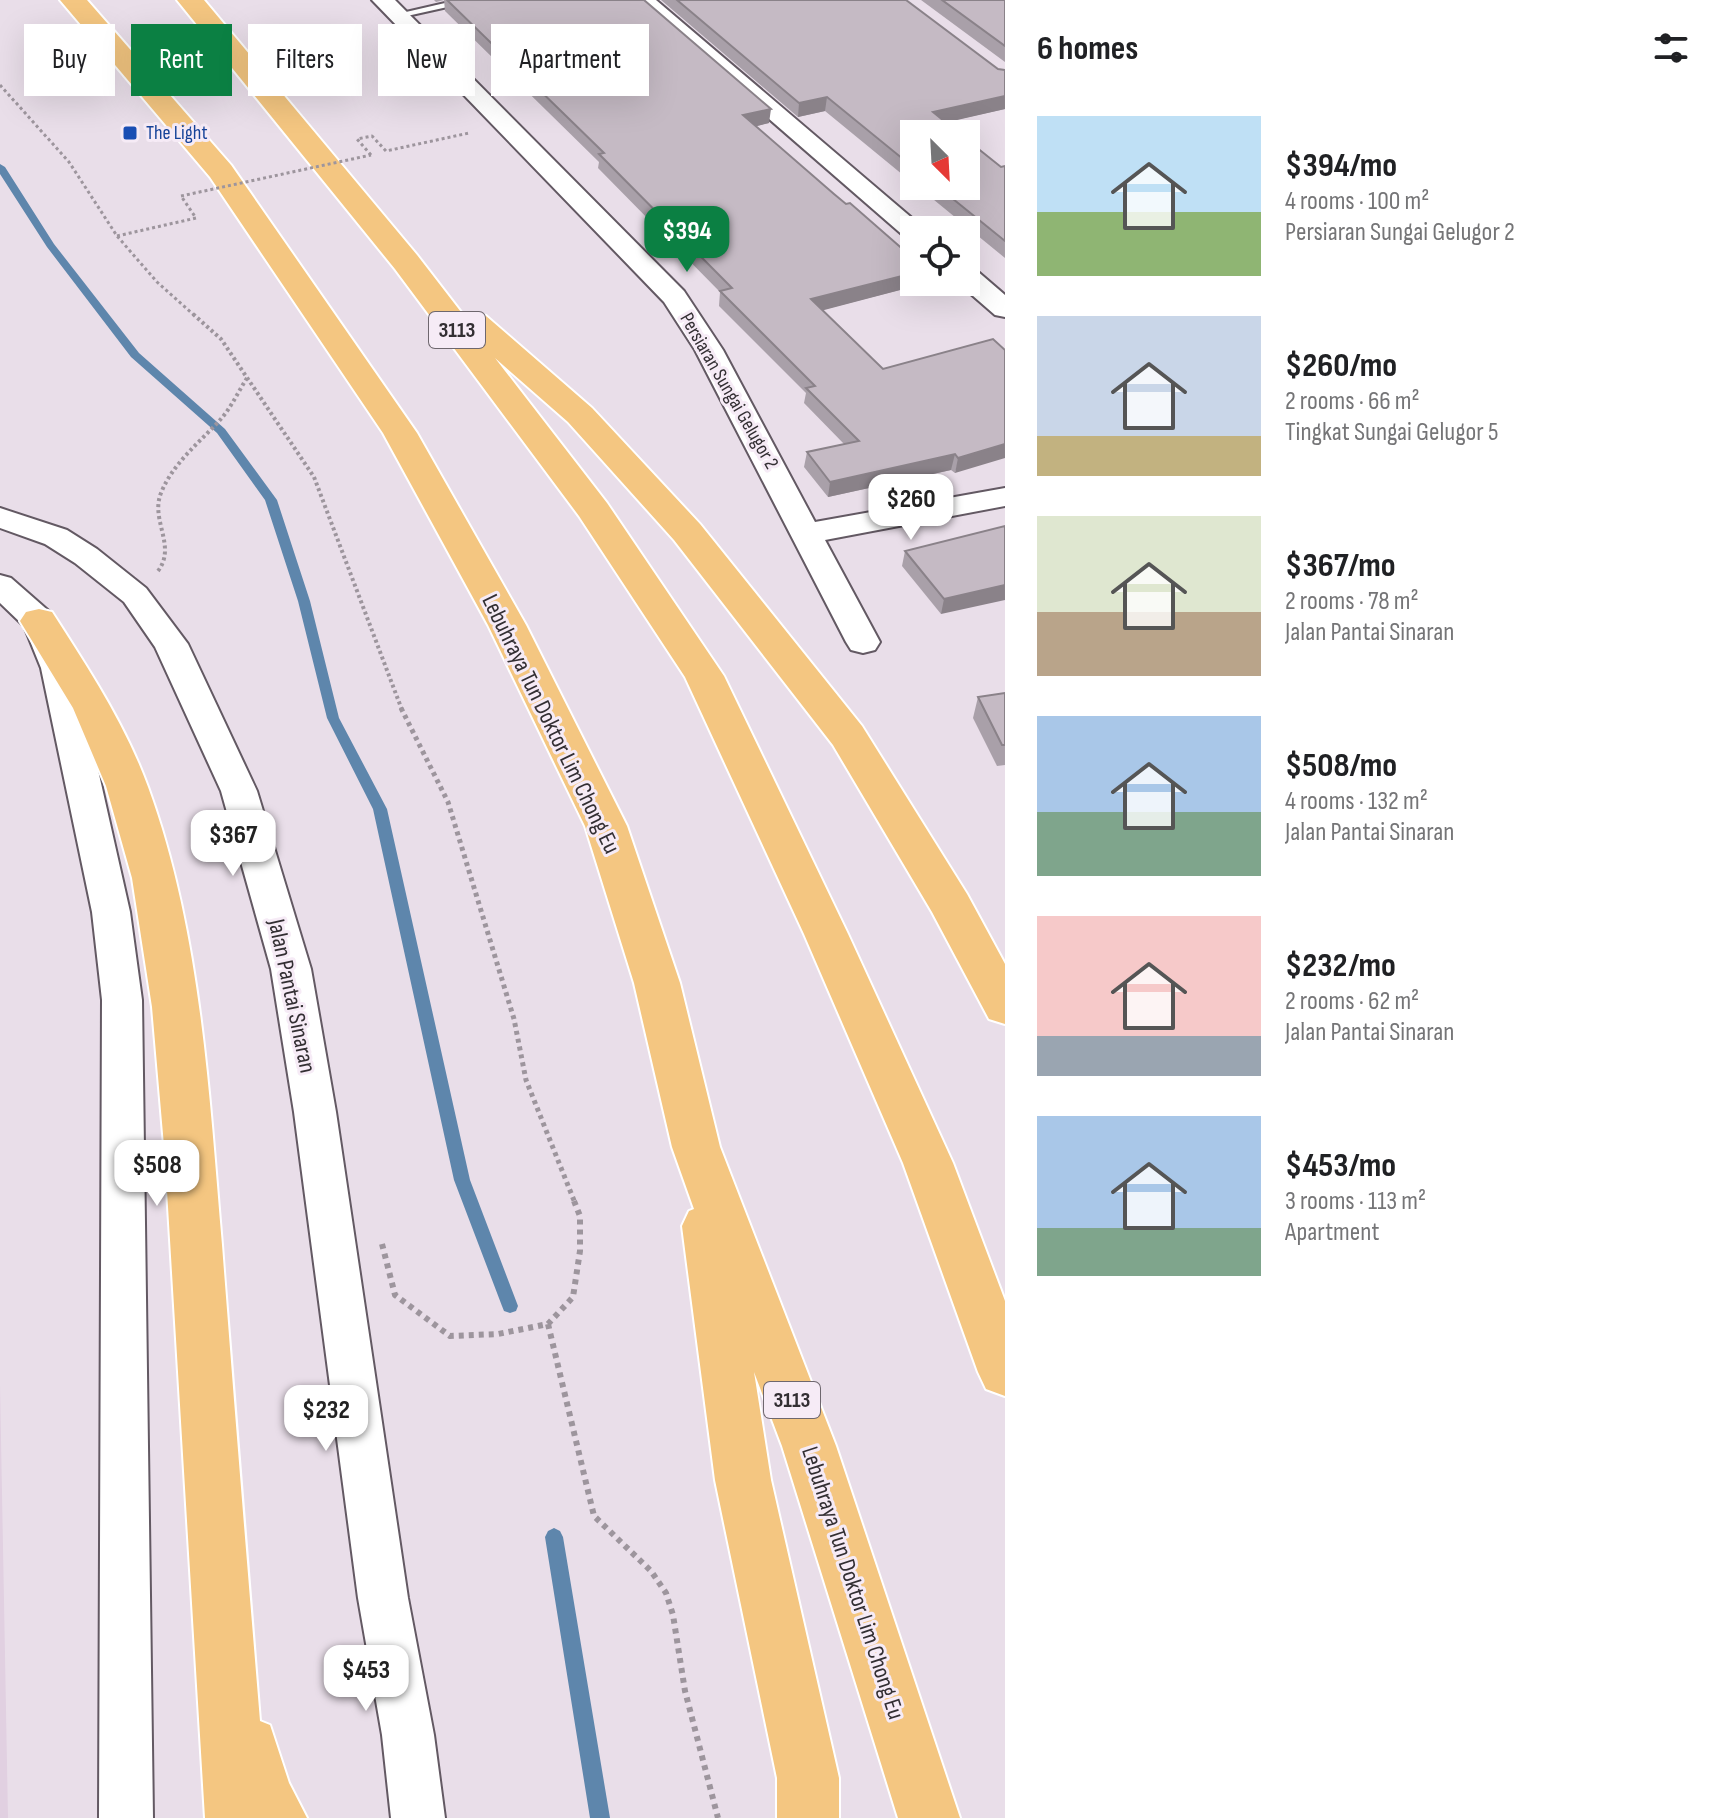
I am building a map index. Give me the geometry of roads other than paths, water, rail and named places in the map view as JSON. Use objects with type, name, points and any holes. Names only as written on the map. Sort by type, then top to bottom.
[{"type":"highway","name":"Lebuhraya Tun Doktor Lim Chong Eu","points":[[73,0],[221,171],[400,433],[507,625],[606,826],[657,983],[696,1147],[809,1446],[929,1818]]},
{"type":"highway","name":"3113","points":[[190,0],[406,262],[594,511],[704,676],[826,934],[928,1163],[1005,1372]]},
{"type":"highway","points":[[406,262],[580,415],[687,532],[848,736],[951,906],[1005,1006]]},
{"type":"highway","points":[[39,621],[93,708],[127,786],[154,878],[175,1007],[190,1157],[236,1818]]},
{"type":"highway","points":[[696,1147],[743,1480],[808,1778],[808,1818]]},
{"type":"highway","points":[[226,1667],[262,1798],[276,1818]]},
{"type":"street","points":[[643,0],[900,219]]},
{"type":"street","name":"Persiaran Sungai Gelugor 2","points":[[390,7],[674,297],[709,350],[863,642]]},
{"type":"street","points":[[980,288],[1004,308]]},
{"type":"street","points":[[808,533],[1005,497]]},
{"type":"street","name":"Jalan Pantai Sinaran","points":[[0,517],[56,537],[86,556],[135,595],[171,644],[239,791],[291,969],[315,1112],[339,1297],[383,1598],[408,1735],[418,1818]]},
{"type":"street","points":[[0,585],[39,621],[58,668],[111,912],[122,1000],[126,1818]]},
{"type":"lane","points":[[390,7],[474,0]]},
{"type":"waterway","points":[[0,167],[50,245],[135,355],[221,431],[271,500],[304,601],[333,718],[380,809],[462,1180],[510,1306]]},
{"type":"waterway","points":[[554,1537],[600,1818]]},
{"type":"place","name":"The Light","points":[[130,133]]}]
